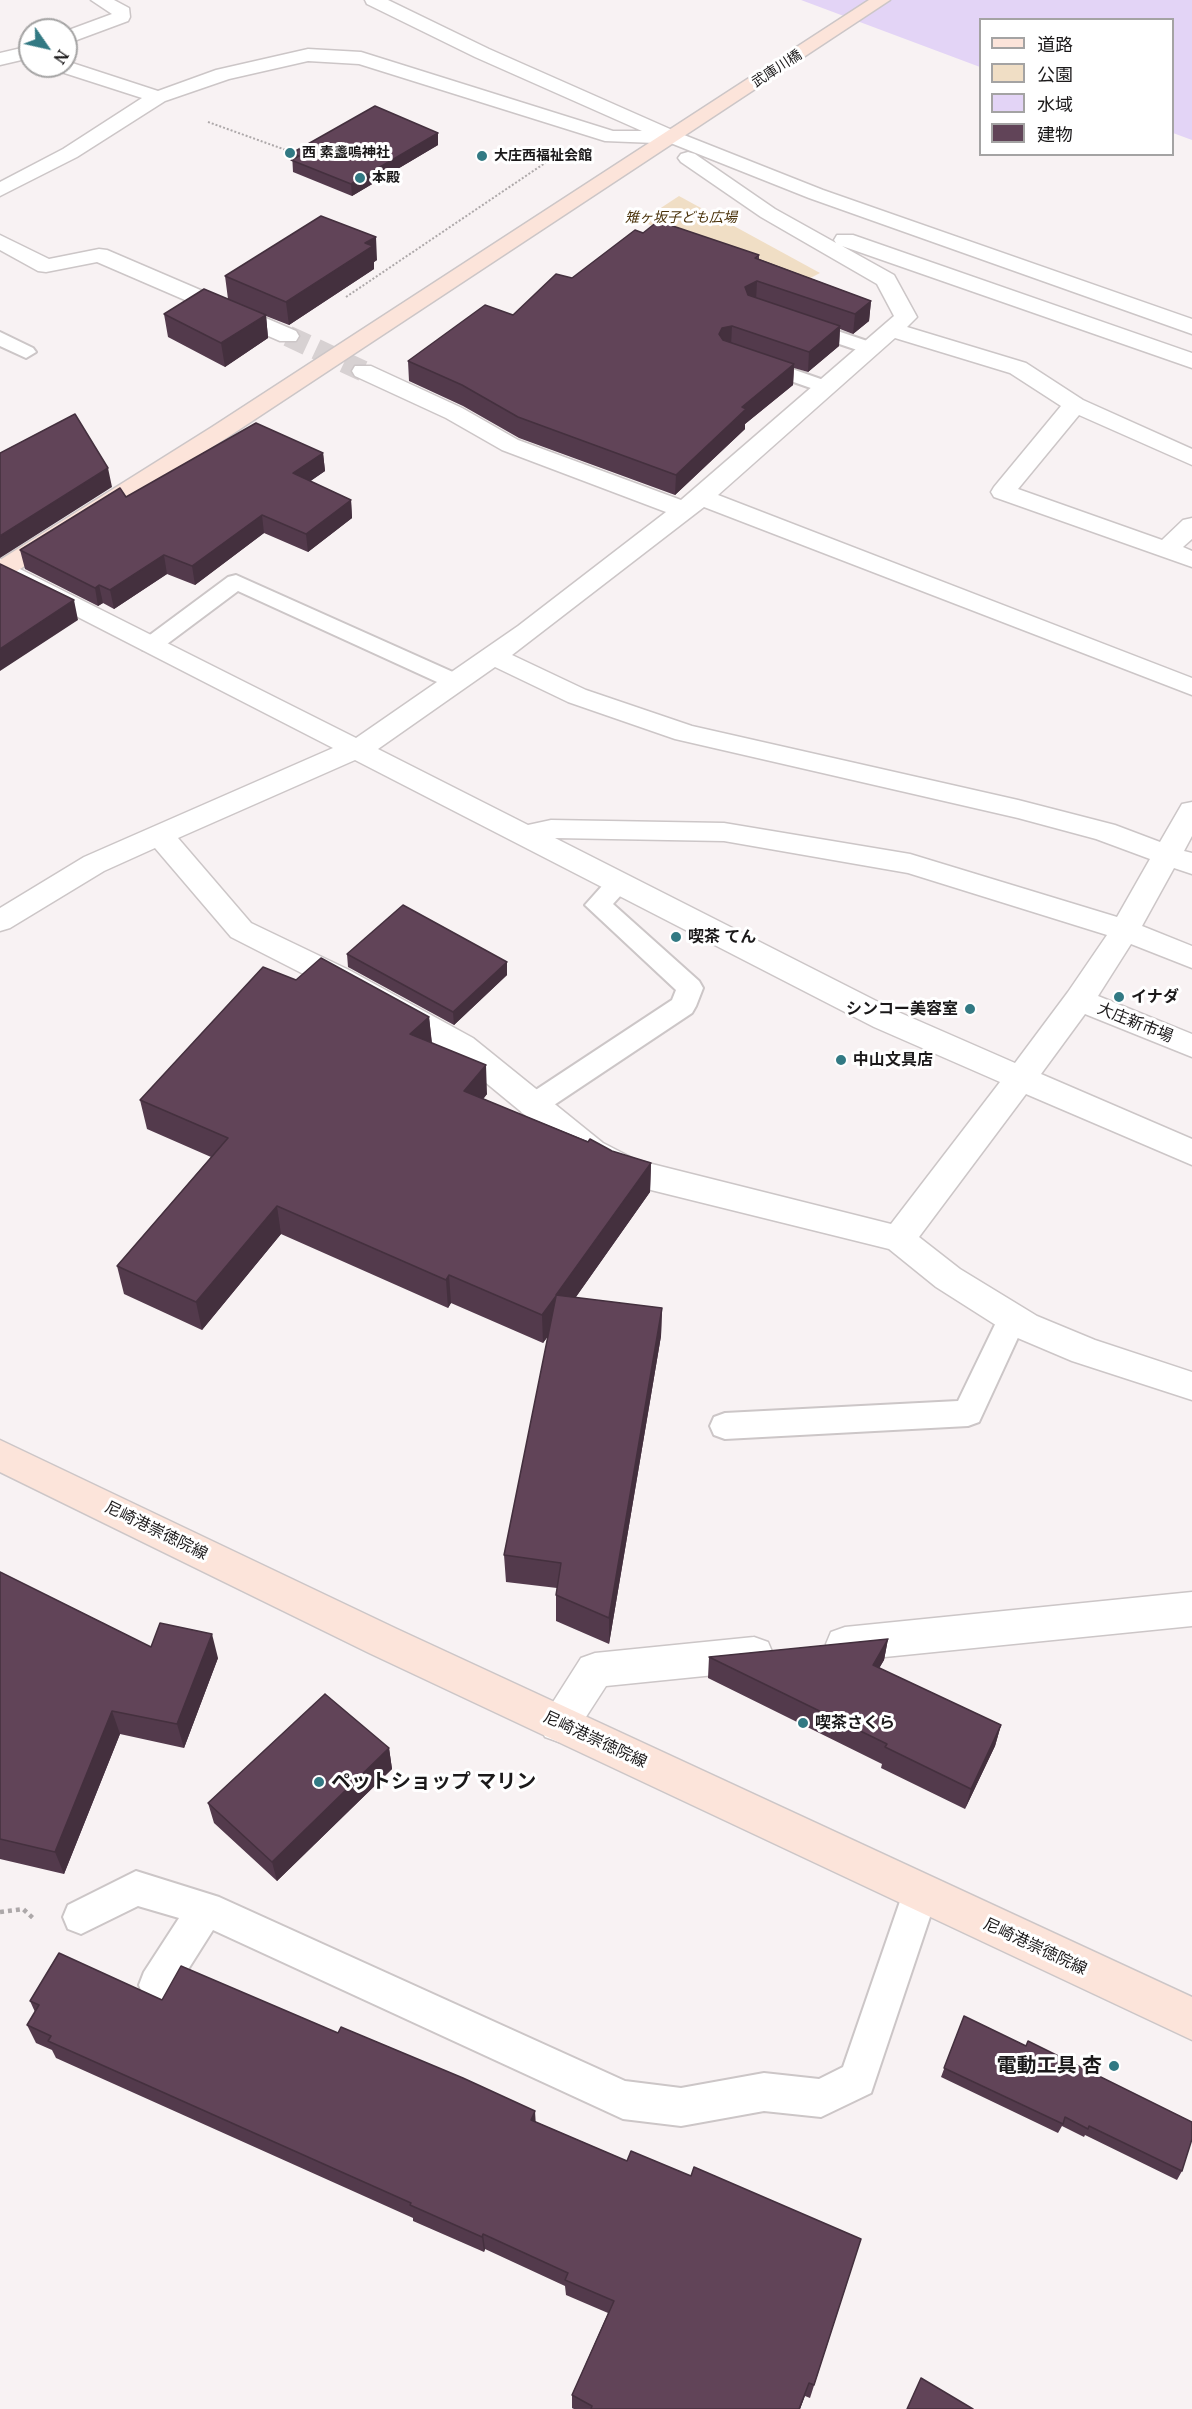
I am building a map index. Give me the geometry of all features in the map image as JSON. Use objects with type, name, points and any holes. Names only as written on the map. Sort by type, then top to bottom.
[{"type":"street","points":[[78,33],[121,17],[122,12],[99,0]]},
{"type":"street","points":[[374,0],[502,63],[672,137],[816,194],[1192,327]]},
{"type":"street","name":"武庫川橋","points":[[7,565],[220,432],[881,0]]},
{"type":"street","points":[[0,190],[70,153],[154,99],[208,79],[288,58],[340,55],[361,58],[612,137],[672,137]]},
{"type":"street","points":[[0,59],[18,56]]},
{"type":"street","points":[[78,72],[154,99]]},
{"type":"street","points":[[0,921],[94,864],[354,749],[385,733],[492,657],[692,504],[906,317],[886,280],[768,213],[690,159],[672,137]]},
{"type":"street","points":[[768,213],[1192,361]]},
{"type":"street","points":[[5,249],[46,266],[99,255],[288,336]]},
{"type":"street","points":[[892,330],[1018,368],[1074,405],[1192,458]]},
{"type":"street","points":[[363,371],[463,417],[510,445],[692,504],[1192,687]]},
{"type":"street","points":[[1074,405],[1003,492],[1192,559]]},
{"type":"street","points":[[1166,550],[1192,525]]},
{"type":"street","points":[[7,565],[151,645],[885,1019],[1192,1153]]},
{"type":"street","points":[[492,657],[577,696],[685,733],[1017,809],[1105,832],[1180,859]]},
{"type":"street","points":[[899,1239],[1079,1000],[1125,930],[1180,859],[1192,811]]},
{"type":"street","points":[[524,835],[551,829],[724,832],[910,864],[1125,930],[1192,958]]},
{"type":"street","points":[[159,835],[241,930],[348,983],[462,1046],[532,1106],[592,1152],[624,1168],[663,1181],[899,1239],[948,1278],[1012,1318],[1084,1351],[1192,1386]]},
{"type":"street","name":"大庄新市場","points":[[1079,1000],[1192,1046]]},
{"type":"street","name":"尼崎港崇徳院線","points":[[0,1455],[559,1724],[1192,2019]]},
{"type":"street","points":[[559,1724],[595,1670],[1192,1609]]},
{"type":"lane","points":[[786,320],[869,348]]},
{"type":"lane","points":[[0,338],[26,352]]},
{"type":"lane","points":[[741,357],[825,387]]},
{"type":"lane","points":[[151,645],[236,582],[456,682]]},
{"type":"lane","points":[[532,1106],[683,1006],[690,988],[598,905],[619,883]]},
{"type":"lane","points":[[725,1426],[968,1413],[1012,1318]]},
{"type":"lane","points":[[81,1917],[136,1888],[206,1909],[622,2100],[681,2107],[764,2092],[821,2098],[858,2080],[920,1893]]},
{"type":"lane","points":[[157,1985],[206,1909]]},
{"type":"path","points":[[154,99],[302,156]]},
{"type":"path","points":[[627,211],[646,218]]},
{"type":"green space","name":"雉ヶ坂子ども広場","points":[[679,196],[820,273],[795,286],[641,221]]},
{"type":"water","points":[[801,0],[1192,0],[1192,140],[1174,133],[1174,18],[979,18],[979,67]]},
{"type":"building","points":[[375,106],[438,133],[351,184],[291,160],[299,156],[292,153]]},
{"type":"building","points":[[321,216],[376,237],[365,243],[373,246],[286,302],[225,276]]},
{"type":"building","points":[[658,221],[759,255],[755,258],[871,301],[855,314],[757,281],[745,287],[748,295],[840,326],[809,352],[732,326],[722,328],[719,334],[723,340],[794,364],[742,407],[746,409],[676,475],[518,417],[462,385],[408,361],[485,305],[513,315],[556,274],[572,278],[635,230],[643,233]]},
{"type":"building","points":[[204,289],[266,315],[221,343],[164,314]]},
{"type":"building","points":[[75,414],[108,468],[0,536],[0,453]]},
{"type":"building","points":[[256,423],[323,453],[293,473],[351,500],[306,534],[262,515],[192,566],[164,555],[110,590],[99,585],[95,588],[20,550],[120,488],[126,497]]},
{"type":"building","points":[[0,564],[74,600],[0,649]]},
{"type":"building","points":[[403,905],[507,962],[453,1012],[347,954]]},
{"type":"building","points":[[321,958],[429,1017],[410,1034],[486,1065],[464,1091],[588,1142],[590,1139],[612,1151],[651,1163],[556,1295],[662,1308],[609,1618],[556,1595],[561,1563],[504,1555],[556,1296],[542,1315],[449,1275],[446,1280],[277,1206],[196,1302],[117,1266],[228,1138],[140,1100],[263,967],[296,980]]},
{"type":"building","points":[[0,1572],[151,1647],[160,1623],[212,1634],[177,1724],[112,1711],[55,1852],[0,1839]]},
{"type":"building","points":[[888,1639],[873,1665],[1001,1725],[971,1789],[885,1747],[887,1744],[709,1657]]},
{"type":"building","points":[[325,1694],[389,1748],[272,1862],[208,1803]]},
{"type":"building","points":[[59,1953],[162,2000],[181,1966],[338,2033],[341,2027],[463,2078],[535,2111],[531,2120],[627,2161],[631,2151],[691,2176],[694,2167],[861,2239],[814,2385],[809,2383],[799,2409],[591,2409],[592,2406],[572,2395],[614,2301],[565,2280],[568,2273],[483,2234],[482,2237],[410,2205],[411,2203],[48,2041],[51,2036],[27,2025],[39,2005],[30,2001]]},
{"type":"building","points":[[964,2016],[1026,2046],[1028,2041],[1192,2122],[1192,2139],[1182,2171],[1089,2126],[1088,2129],[1065,2117],[1063,2124],[944,2068]]},
{"type":"building","points":[[921,2378],[973,2409],[907,2409]]},
{"type":"tunnel","points":[[288,336],[363,371]]},
{"type":"place","name":"西 素盞嗚神社","points":[[290,153]]},
{"type":"place","name":"大庄西福祉会館","points":[[482,156]]},
{"type":"place","name":"本殿","points":[[360,178]]},
{"type":"place","name":"喫茶 てん","points":[[676,937]]},
{"type":"place","name":"イナダ","points":[[1119,997]]},
{"type":"place","name":"シンコー美容室","points":[[970,1009]]},
{"type":"place","name":"中山文具店","points":[[841,1060]]},
{"type":"place","name":"喫茶さくら","points":[[803,1723]]},
{"type":"place","name":"ペットショップ マリン","points":[[319,1782]]},
{"type":"place","name":"電動工具 杏","points":[[1114,2066]]}]
